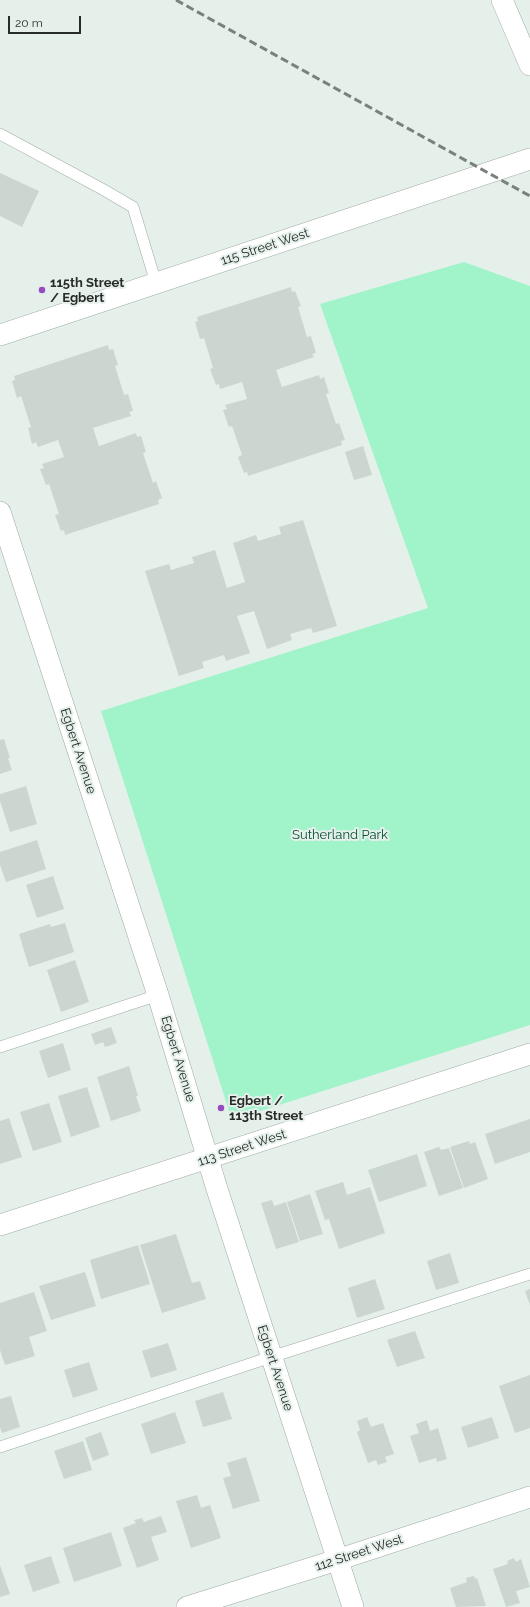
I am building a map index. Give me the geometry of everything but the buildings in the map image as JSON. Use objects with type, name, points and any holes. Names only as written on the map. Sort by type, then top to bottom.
[{"type":"street","points":[[502,0],[530,65]]},
{"type":"street","name":"115 Street West","points":[[0,335],[530,159]]},
{"type":"street","name":"Egbert Avenue","points":[[0,512],[158,995],[271,1357],[353,1607]]},
{"type":"street","name":"113 Street West","points":[[0,1225],[530,1054]]},
{"type":"street","name":"112 Street West","points":[[187,1607],[530,1497]]},
{"type":"lane","points":[[0,134],[133,207],[156,283]]},
{"type":"lane","points":[[0,1047],[158,995]]},
{"type":"lane","points":[[0,1447],[271,1357],[530,1274]]},
{"type":"green space","name":"Sutherland Park","points":[[464,262],[530,286],[530,1025],[232,1120],[101,711],[428,608],[320,304]]},
{"type":"railway","points":[[176,0],[530,196]]},
{"type":"place","name":"115th Street / Egbert","points":[[42,290]]},
{"type":"place","name":"Egbert / 113th Street","points":[[221,1108]]}]
